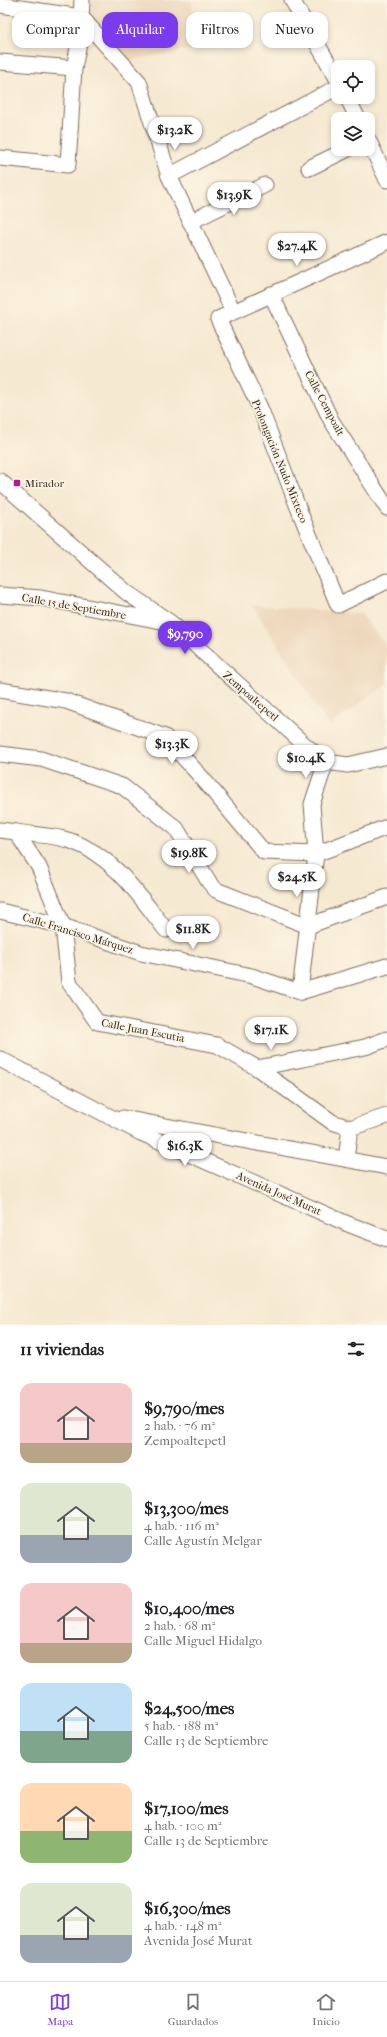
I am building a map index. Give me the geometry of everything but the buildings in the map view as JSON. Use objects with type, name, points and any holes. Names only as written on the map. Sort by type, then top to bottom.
[{"type":"street","points":[[81,12],[82,0]]},
{"type":"street","points":[[292,0],[331,68]]},
{"type":"street","points":[[0,5],[47,12]]},
{"type":"street","points":[[94,32],[139,82],[169,176],[233,312],[387,242]]},
{"type":"street","points":[[0,158],[68,165],[74,68],[78,48]]},
{"type":"street","points":[[0,62],[74,68]]},
{"type":"street","points":[[169,176],[331,91]]},
{"type":"street","points":[[375,154],[387,180]]},
{"type":"street","points":[[309,168],[334,156]]},
{"type":"street","points":[[190,222],[265,185]]},
{"type":"street","name":"Calle Cempoalt","points":[[271,294],[331,420],[387,508]]},
{"type":"street","name":"Prolongación Nudo Mixteco","points":[[233,312],[218,318],[260,410],[338,605],[387,581]]},
{"type":"street","name":"Zempoaltepetl","points":[[0,481],[126,592],[171,622],[305,745],[326,762]]},
{"type":"street","name":"Calle 15 de Septiembre","points":[[0,595],[41,598],[171,622]]},
{"type":"street","points":[[0,690],[66,701],[165,737],[218,796],[264,852],[316,854],[387,827]]},
{"type":"street","points":[[0,754],[41,758],[122,786],[176,828],[216,890],[308,926],[387,897]]},
{"type":"street","points":[[387,756],[348,765],[326,762],[312,804],[316,854],[300,992],[387,966]]},
{"type":"street","points":[[0,830],[70,841],[97,855],[120,871],[166,930]]},
{"type":"street","name":"Calle Juan Escutia","points":[[16,832],[39,867],[63,926],[69,982],[98,1022],[217,1045],[257,1068],[332,1122],[350,1128]]},
{"type":"street","name":"Calle Francisco Márquez","points":[[0,911],[63,926],[141,953],[252,976],[300,992]]},
{"type":"street","points":[[257,1068],[365,1047],[387,1039]]},
{"type":"street","name":"Avenida José Murat","points":[[0,1059],[141,1133],[348,1224],[387,1239]]},
{"type":"street","points":[[108,1115],[387,1167]]},
{"type":"street","points":[[346,1159],[350,1128],[387,1116]]},
{"type":"shaded area","points":[[88,0],[192,0],[193,12],[186,12],[186,48],[195,48],[126,61],[115,48],[178,48],[178,12],[102,12],[102,33],[94,24],[94,12],[86,12]]},
{"type":"shaded area","points":[[252,605],[361,614],[387,647],[387,684],[329,726]]},
{"type":"place","name":"Mirador","points":[[17,483]]}]
